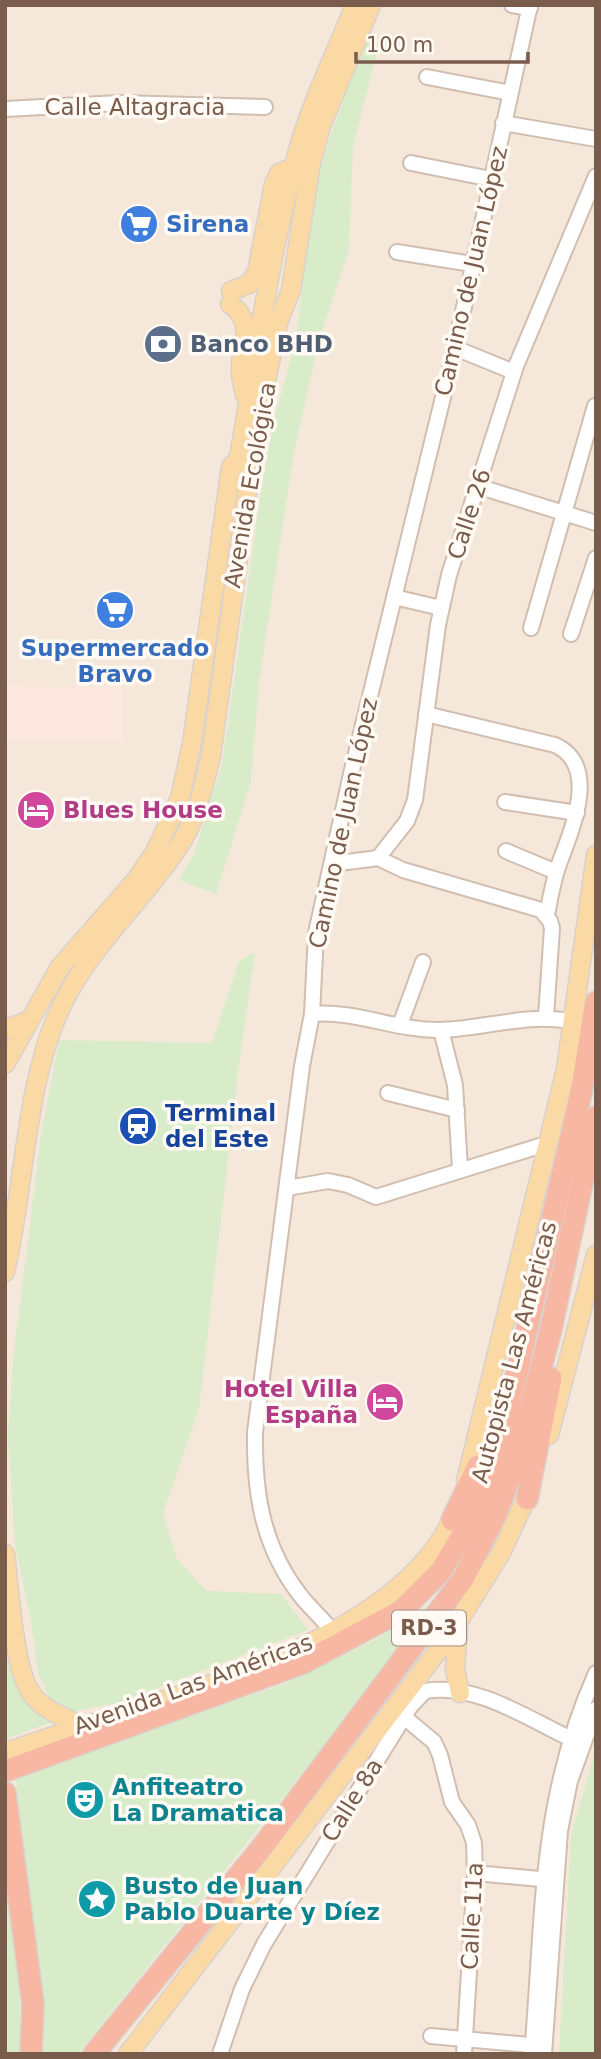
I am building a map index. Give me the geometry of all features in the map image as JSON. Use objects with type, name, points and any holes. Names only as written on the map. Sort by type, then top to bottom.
[{"type":"highway","name":"Autopista Las Américas","points":[[5,1771],[303,1663],[401,1611],[440,1571],[479,1507],[502,1438],[580,1093],[596,1002]]},
{"type":"highway","points":[[452,1520],[470,1488],[482,1456],[549,1189],[580,1093]]},
{"type":"highway","name":"Autopista Las Américas","points":[[94,2054],[263,1846],[463,1579],[496,1514],[519,1452],[573,1237],[596,1117]]},
{"type":"highway","points":[[527,1499],[573,1256],[573,1237]]},
{"type":"highway","points":[[5,1793],[33,2004],[31,2054]]},
{"type":"main road","points":[[255,406],[269,317],[265,305],[294,167],[314,101],[355,5]]},
{"type":"main road","name":"Avenida Ecológica","points":[[92,941],[136,880],[169,825],[180,798],[192,743],[232,467],[239,458],[278,323],[291,290],[300,220],[321,126],[371,5]]},
{"type":"main road","points":[[255,406],[241,372],[245,323],[231,298],[249,284],[257,271],[274,184],[279,173],[294,167]]},
{"type":"main road","points":[[265,305],[275,287],[284,237],[288,228],[300,220]]},
{"type":"main road","name":"Avenida Las Américas","points":[[5,1753],[250,1668],[333,1632],[387,1599],[407,1582],[439,1542],[452,1520],[474,1449],[512,1284],[549,1143],[573,1022],[596,855]]},
{"type":"main road","points":[[5,1064],[60,967],[92,941]]},
{"type":"main road","points":[[5,1272],[16,1224],[39,1066],[62,1004],[92,941]]},
{"type":"main road","points":[[5,1029],[29,1021]]},
{"type":"main road","points":[[128,2054],[420,1687],[501,1553],[527,1499],[544,1454],[596,1255]]},
{"type":"main road","points":[[5,1554],[15,1636],[29,1692],[55,1714],[81,1725]]},
{"type":"main road","points":[[459,1620],[455,1669],[460,1693]]},
{"type":"street","points":[[512,5],[530,7]]},
{"type":"street","name":"Camino de Juan López","points":[[333,1632],[300,1595],[276,1558],[262,1521],[256,1491],[255,1432],[302,1066],[312,1014],[316,933],[455,348],[530,7]]},
{"type":"street","points":[[427,77],[510,93]]},
{"type":"street","name":"Calle Altagracia","points":[[5,109],[120,103],[264,107]]},
{"type":"street","points":[[503,123],[596,139]]},
{"type":"street","points":[[411,163],[491,179]]},
{"type":"street","name":"Calle 26","points":[[378,858],[411,811],[440,608],[477,486],[514,372],[596,176]]},
{"type":"street","points":[[397,252],[472,264]]},
{"type":"street","points":[[455,348],[514,372]]},
{"type":"street","points":[[531,628],[595,406]]},
{"type":"street","points":[[477,486],[596,523]]},
{"type":"street","points":[[571,634],[596,558]]},
{"type":"street","points":[[394,597],[440,608]]},
{"type":"street","points":[[426,714],[555,745],[571,755],[579,769],[581,791],[556,872],[547,915],[552,928],[546,1017]]},
{"type":"street","points":[[505,803],[576,813]]},
{"type":"street","points":[[506,851],[556,872]]},
{"type":"street","points":[[332,864],[378,858],[403,870],[535,908],[547,915]]},
{"type":"street","points":[[400,1025],[423,962]]},
{"type":"street","points":[[312,1014],[368,1018],[440,1030],[546,1017],[573,1022]]},
{"type":"street","points":[[440,1030],[455,1085],[460,1169]]},
{"type":"street","points":[[388,1093],[457,1110]]},
{"type":"street","points":[[287,1188],[328,1181],[376,1196],[549,1143]]},
{"type":"street","points":[[431,2036],[538,2050],[557,1782],[596,1673]]},
{"type":"street","points":[[420,1687],[486,1700],[571,1739]]},
{"type":"street","name":"Calle 8a","points":[[220,2054],[242,1989],[264,1944],[420,1687]]},
{"type":"street","points":[[550,1880],[570,1781],[596,1709]]},
{"type":"street","name":"Calle 11a","points":[[404,1717],[426,1733],[440,1755],[449,1795],[468,1825],[474,1843],[475,1873],[464,2054]]},
{"type":"street","points":[[475,1873],[550,1880]]},
{"type":"shaded area","points":[[5,5],[596,5],[596,2054],[5,2054]]},
{"type":"shaded area","points":[[5,686],[123,687],[123,741],[5,741]]},
{"type":"green space","points":[[366,38],[379,43],[353,147],[349,249],[319,341],[294,452],[259,682],[251,782],[216,894],[179,880],[194,854],[222,764],[262,485],[274,420],[296,339],[311,203],[327,145]]},
{"type":"green space","points":[[255,952],[239,1065],[199,1409],[163,1513],[177,1559],[207,1591],[281,1594],[308,1630],[118,1703],[76,1711],[52,1703],[38,1673],[31,1621],[15,1545],[8,1436],[13,1359],[41,1135],[59,1040],[212,1043],[239,961]]},
{"type":"green space","points":[[5,1578],[18,1670],[55,1721],[5,1739]]},
{"type":"green space","points":[[444,1596],[78,2054],[43,2054],[44,2010],[25,1870],[16,1775],[284,1684],[369,1643]]},
{"type":"green space","points":[[596,1749],[596,2054],[559,2054],[571,1835]]},
{"type":"green space","points":[[5,1868],[19,1987],[21,2054],[5,2054]]},
{"type":"place","name":"Sirena","points":[[139,224]]},
{"type":"place","name":"Banco BHD","points":[[163,344]]},
{"type":"place","name":"Supermercado Bravo","points":[[115,610]]},
{"type":"place","name":"Blues House","points":[[36,810]]},
{"type":"place","name":"Terminal del Este","points":[[138,1126]]},
{"type":"place","name":"Hotel Villa España","points":[[385,1402]]},
{"type":"place","name":"Anfiteatro La Dramatica","points":[[85,1800]]},
{"type":"place","name":"Busto de Juan Pablo Duarte y Díez","points":[[97,1899]]}]
